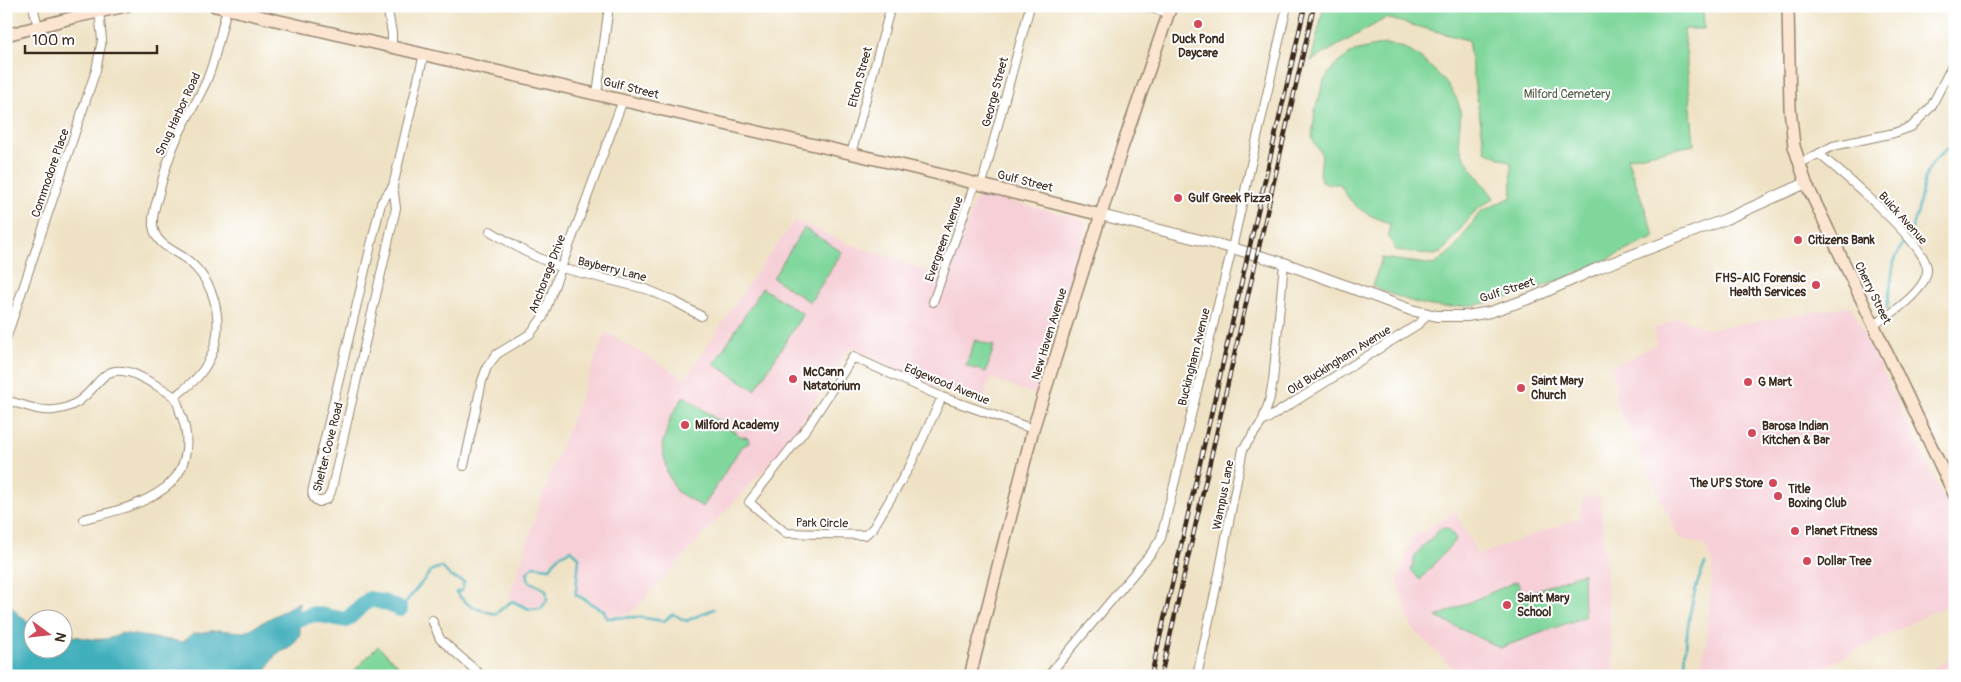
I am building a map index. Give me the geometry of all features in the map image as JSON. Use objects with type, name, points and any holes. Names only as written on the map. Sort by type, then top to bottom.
[{"type":"main road","points":[[6,35],[126,6]]},
{"type":"main road","name":"Gulf Street","points":[[215,6],[978,183],[1101,215]]},
{"type":"main road","name":"Cherry Street","points":[[1788,6],[1790,108],[1794,146],[1806,184],[1955,496]]},
{"type":"main road","name":"New Haven Avenue","points":[[970,676],[1033,429],[1101,215],[1170,10]]},
{"type":"street","points":[[33,6],[38,27]]},
{"type":"street","points":[[387,6],[392,33],[392,47]]},
{"type":"street","points":[[597,94],[609,6]]},
{"type":"street","name":"Elton Street","points":[[851,154],[891,6]]},
{"type":"street","name":"George Street","points":[[978,183],[1030,6]]},
{"type":"street","points":[[1142,6],[1170,10]]},
{"type":"street","name":"Buckingham Avenue","points":[[1048,676],[1152,552],[1161,538],[1232,248],[1287,6]]},
{"type":"street","name":"Snug Harbor Road","points":[[174,397],[199,376],[210,359],[217,336],[217,311],[211,291],[201,274],[185,258],[164,246],[158,240],[153,228],[153,214],[170,154],[212,66],[227,9]]},
{"type":"street","name":"Commodore Place","points":[[6,339],[96,70],[102,40],[99,11]]},
{"type":"street","name":"Shelter Cove Road","points":[[393,186],[381,203],[312,492],[315,500],[319,502],[327,499],[331,492],[396,208],[393,186],[424,54]]},
{"type":"street","points":[[1800,164],[1833,146],[1894,134],[1910,127],[1925,114],[1936,99],[1955,60]]},
{"type":"street","name":"Anchorage Drive","points":[[464,466],[484,375],[493,357],[530,334],[546,310],[623,100]]},
{"type":"street","name":"Buick Avenue","points":[[1819,154],[1864,192],[1906,234],[1927,267],[1924,279],[1910,298],[1893,314],[1873,325]]},
{"type":"street","name":"Evergreen Avenue","points":[[933,302],[978,183]]},
{"type":"street","name":"Gulf Street","points":[[1101,215],[1284,263],[1411,310],[1428,314],[1467,316],[1490,312],[1542,294],[1640,251],[1726,219],[1806,184]]},
{"type":"street","name":"Bayberry Lane","points":[[490,231],[524,251],[562,268],[646,289],[672,300],[701,316]]},
{"type":"street","name":"Wampus Lane","points":[[1197,676],[1243,449],[1262,422],[1269,402],[1273,381],[1284,263]]},
{"type":"street","name":"Old Buckingham Avenue","points":[[1262,422],[1420,323],[1428,314]]},
{"type":"street","points":[[353,320],[369,324]]},
{"type":"street","name":"Edgewood Avenue","points":[[854,357],[942,396],[1033,429]]},
{"type":"street","name":"Park Circle","points":[[854,357],[809,425],[749,502],[786,534],[865,535],[873,528],[910,466],[942,396]]},
{"type":"street","points":[[6,400],[45,410],[64,408],[85,397],[103,376],[121,371],[134,373],[174,397],[185,422],[188,442],[184,460],[176,476],[165,487],[133,506],[84,519]]},
{"type":"street","points":[[432,620],[440,640],[482,676]]},
{"type":"shaded area","name":"Milford Academy","points":[[982,195],[1081,218],[1087,226],[1036,395],[991,378],[982,404],[931,386],[850,347],[786,446],[630,614],[607,616],[603,607],[593,603],[586,596],[577,594],[580,556],[579,553],[570,548],[555,557],[548,566],[535,564],[524,577],[525,581],[541,590],[545,600],[541,606],[537,608],[528,606],[509,598],[543,493],[606,332],[685,379],[754,276],[795,220],[849,244],[902,261],[948,280],[975,201]]},
{"type":"shaded area","points":[[1851,306],[1955,522],[1955,601],[1807,676],[1697,676],[1706,644],[1713,565],[1705,545],[1679,538],[1615,401],[1616,383],[1611,368],[1656,344],[1653,329],[1679,318],[1709,329]]},
{"type":"shaded area","name":"Saint Mary School","points":[[1584,496],[1600,497],[1614,676],[1461,676],[1412,628],[1397,582],[1412,538],[1455,512],[1478,555],[1579,518]]},
{"type":"shaded area","points":[[1955,657],[1955,676],[1918,676]]},
{"type":"green space","name":"Milford Cemetery","points":[[1324,6],[1703,6],[1704,29],[1684,29],[1694,145],[1627,158],[1655,237],[1551,283],[1495,301],[1468,306],[1442,307],[1424,305],[1372,286],[1382,258],[1434,265],[1454,249],[1480,212],[1512,197],[1511,163],[1485,151],[1468,40],[1386,18],[1311,61]]},
{"type":"green space","points":[[1385,44],[1404,48],[1412,52],[1436,72],[1451,89],[1460,110],[1460,147],[1471,167],[1494,198],[1476,210],[1442,252],[1434,255],[1395,250],[1388,235],[1390,224],[1355,205],[1340,184],[1326,184],[1321,181],[1322,155],[1312,138],[1315,110],[1324,81],[1334,66],[1354,51]]},
{"type":"green space","points":[[804,228],[842,252],[810,302],[773,278]]},
{"type":"green space","points":[[762,288],[803,314],[755,390],[714,364]]},
{"type":"green space","points":[[975,340],[994,346],[986,372],[966,366]]},
{"type":"green space","points":[[684,396],[740,436],[748,438],[749,443],[741,447],[703,507],[676,491],[667,472],[662,445],[671,416]]},
{"type":"green space","points":[[1442,527],[1449,529],[1456,539],[1420,580],[1411,570],[1416,554]]},
{"type":"green space","points":[[1583,573],[1584,617],[1500,648],[1436,617],[1517,581],[1523,595]]},
{"type":"green space","points":[[378,646],[409,676],[349,676]]},
{"type":"water","points":[[6,597],[22,617],[22,660],[72,660],[72,636],[107,639],[121,633],[183,642],[192,634],[217,630],[245,632],[299,602],[300,635],[290,648],[276,654],[262,676],[6,676]]},
{"type":"waterway","points":[[1911,231],[1928,170],[1945,150],[1955,144]]},
{"type":"waterway","points":[[1887,308],[1894,262],[1903,243]]},
{"type":"waterway","points":[[400,609],[432,570],[442,567],[450,576],[464,582],[462,590],[456,592],[464,601],[478,609],[495,614],[512,601],[529,609],[541,609],[547,600],[546,590],[529,581],[527,573],[533,566],[550,568],[559,556],[571,550],[579,557],[576,595],[604,610],[606,618],[638,617],[664,621],[673,614],[686,621],[714,609]]},
{"type":"waterway","points":[[1685,676],[1689,618],[1695,590],[1705,564]]},
{"type":"waterway","points":[[300,618],[315,614],[346,620],[370,599],[400,609]]},
{"type":"railway","points":[[1151,676],[1305,6]]},
{"type":"railway","points":[[1161,676],[1314,6]]},
{"type":"place","name":"Duck Pond Daycare","points":[[1198,24]]},
{"type":"place","name":"Gulf Greek Pizza","points":[[1178,198]]},
{"type":"place","name":"Citizens Bank","points":[[1798,240]]},
{"type":"place","name":"FHS-AIC Forensic Health Services","points":[[1816,285]]},
{"type":"place","name":"McCann Natatorium","points":[[793,379]]},
{"type":"place","name":"G Mart","points":[[1748,382]]},
{"type":"place","name":"Saint Mary Church","points":[[1521,388]]},
{"type":"place","name":"Milford Academy","points":[[685,425]]},
{"type":"place","name":"Barosa Indian Kitchen & Bar","points":[[1752,433]]},
{"type":"place","name":"The UPS Store","points":[[1773,483]]},
{"type":"place","name":"Title Boxing Club","points":[[1778,496]]},
{"type":"place","name":"Planet Fitness","points":[[1795,531]]},
{"type":"place","name":"Dollar Tree","points":[[1807,561]]},
{"type":"place","name":"Saint Mary School","points":[[1507,605]]}]
